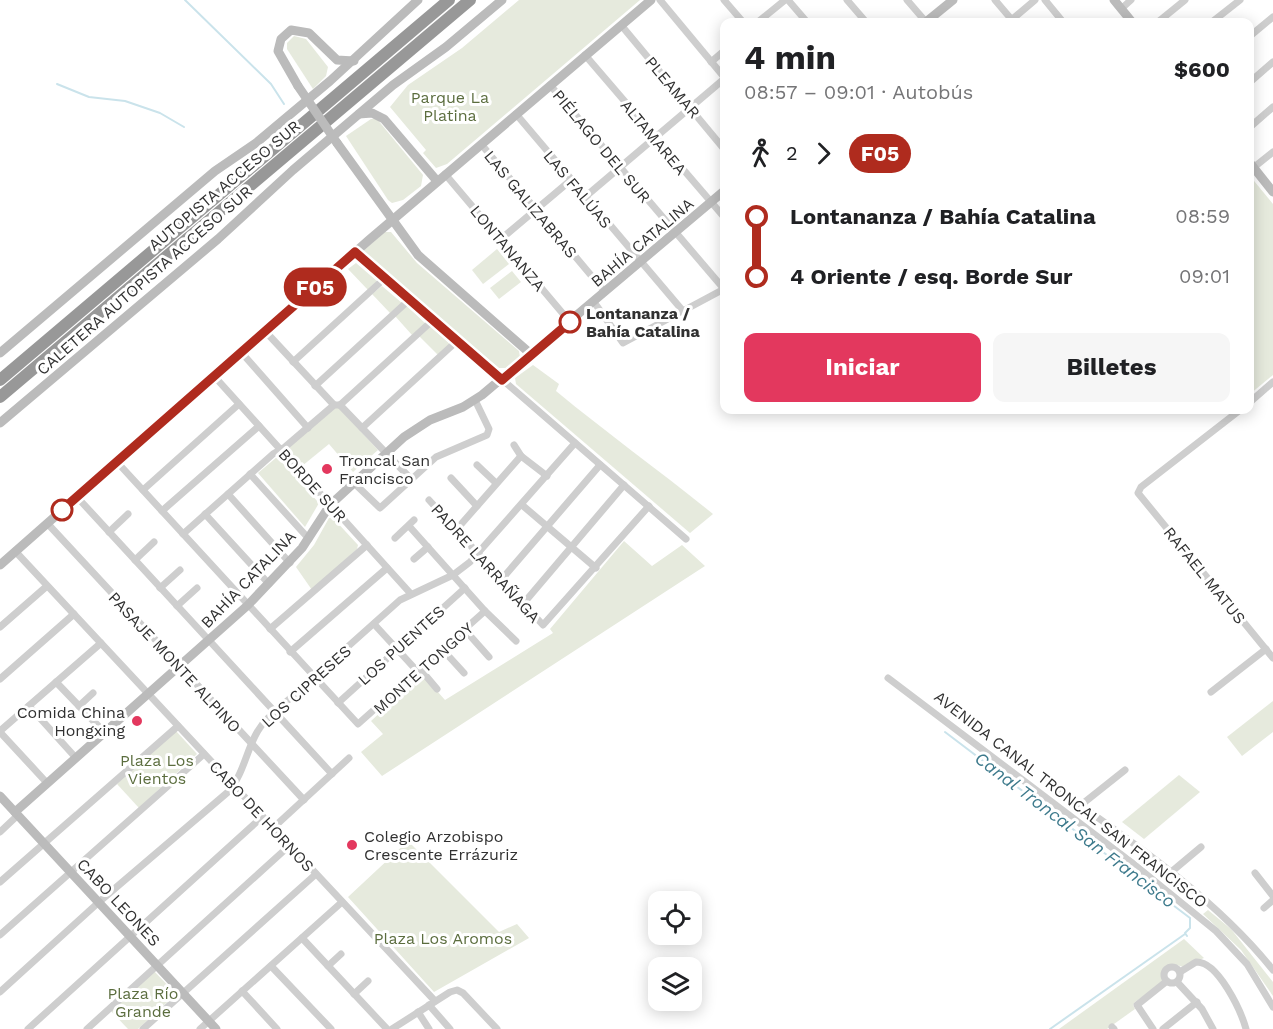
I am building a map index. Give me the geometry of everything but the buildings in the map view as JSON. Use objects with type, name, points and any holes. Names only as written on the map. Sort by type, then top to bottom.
[{"type":"highway","name":"AUTOPISTA ACCESO SUR","points":[[0,380],[449,0]]},
{"type":"highway","name":"AUTOPISTA ACCESO SUR","points":[[0,397],[470,0]]},
{"type":"street","name":"CALETERA AUTOPISTA ACCESO SUR","points":[[0,353],[204,181],[256,143],[354,61],[418,0]]},
{"type":"street","name":"CALETERA AUTOPISTA ACCESO SUR","points":[[0,423],[226,232],[293,170],[381,95],[446,47],[502,0]]},
{"type":"street","points":[[0,565],[355,252],[651,0]]},
{"type":"street","points":[[660,0],[720,73]]},
{"type":"street","points":[[724,0],[740,18]]},
{"type":"street","points":[[763,18],[787,0],[803,18]]},
{"type":"street","points":[[847,0],[863,18]]},
{"type":"street","points":[[907,0],[923,18]]},
{"type":"street","points":[[931,18],[953,0]]},
{"type":"street","points":[[995,0],[1008,18]]},
{"type":"street","points":[[1014,18],[1035,0]]},
{"type":"street","points":[[1045,0],[1060,18]]},
{"type":"street","points":[[1114,0],[1129,18]]},
{"type":"street","points":[[1121,9],[1131,0]]},
{"type":"street","points":[[1163,18],[1185,0]]},
{"type":"street","points":[[1217,18],[1240,0]]},
{"type":"street","points":[[1254,33],[1273,17]]},
{"type":"street","name":"PLEAMAR","points":[[621,25],[720,144]]},
{"type":"street","points":[[354,61],[340,61],[330,56],[306,31],[294,30],[285,34],[279,42],[279,54],[298,86],[392,220],[430,268],[532,355]]},
{"type":"street","points":[[711,62],[720,54]]},
{"type":"street","points":[[330,56],[333,68],[330,81]]},
{"type":"street","name":"ALTAMAREA","points":[[585,56],[720,213]]},
{"type":"street","points":[[1254,79],[1273,62]]},
{"type":"street","points":[[585,197],[720,82]]},
{"type":"street","name":"PIÉLAGO DEL SUR","points":[[550,85],[720,284]]},
{"type":"street","points":[[381,95],[384,119]]},
{"type":"street","points":[[1254,124],[1273,107]]},
{"type":"street","points":[[359,114],[372,113],[384,119],[437,181]]},
{"type":"street","name":"LAS FALÚAS","points":[[516,114],[683,311]]},
{"type":"street","name":"LAS GALIZABRAS","points":[[481,144],[605,292]]},
{"type":"street","points":[[1254,164],[1273,152]]},
{"type":"street","points":[[1254,170],[1273,192]]},
{"type":"street","name":"LONTANANZA","points":[[446,174],[570,322]]},
{"type":"street","points":[[501,239],[571,180]]},
{"type":"street","name":"BAHÍA CATALINA","points":[[0,832],[47,783],[248,605],[290,563],[309,539],[330,505],[387,453],[421,425],[475,400],[502,380],[720,195]]},
{"type":"street","points":[[355,252],[686,539]]},
{"type":"street","points":[[293,362],[385,278]]},
{"type":"street","points":[[594,302],[622,343],[720,291]]},
{"type":"street","points":[[315,386],[410,300]]},
{"type":"street","points":[[183,534],[250,474],[337,405],[433,320]]},
{"type":"street","points":[[265,331],[315,386],[362,428],[411,479]]},
{"type":"street","points":[[362,428],[458,341]]},
{"type":"street","points":[[241,352],[308,428]]},
{"type":"street","name":"BORDE SUR","points":[[214,376],[411,594]]},
{"type":"street","points":[[1254,399],[1273,382]]},
{"type":"street","points":[[354,483],[379,508],[440,454],[489,432],[475,400]]},
{"type":"street","points":[[143,490],[239,404]]},
{"type":"street","name":"RAFAEL MATUS","points":[[1235,414],[1138,491],[1273,658]]},
{"type":"street","points":[[162,511],[259,426]]},
{"type":"street","name":"LOS CIPRESES","points":[[0,992],[233,785],[261,725],[275,712],[411,594],[453,575],[478,555],[575,443]]},
{"type":"street","points":[[514,445],[521,456],[547,476]]},
{"type":"street","points":[[456,530],[521,456]]},
{"type":"street","points":[[117,462],[338,703]]},
{"type":"street","points":[[477,465],[496,483]]},
{"type":"street","points":[[501,580],[600,465]]},
{"type":"street","points":[[250,474],[309,539]]},
{"type":"street","points":[[451,478],[477,506]]},
{"type":"street","points":[[523,604],[624,485]]},
{"type":"street","points":[[228,494],[290,563]]},
{"type":"street","points":[[77,497],[332,774]]},
{"type":"street","name":"PADRE LARRAÑAGA","points":[[429,500],[543,625],[596,568]]},
{"type":"street","points":[[522,505],[596,568],[649,506]]},
{"type":"street","points":[[109,532],[128,514]]},
{"type":"street","points":[[205,514],[269,584]]},
{"type":"street","name":"PASAJE MONTE ALPINO","points":[[47,523],[304,800]]},
{"type":"street","points":[[395,538],[411,523],[428,547],[485,611],[491,614],[516,641]]},
{"type":"street","points":[[135,560],[154,542]]},
{"type":"street","points":[[270,629],[367,545]]},
{"type":"street","points":[[414,560],[428,547]]},
{"type":"street","name":"CABO DE HORNOS","points":[[15,551],[342,902],[432,1003],[450,1029]]},
{"type":"street","points":[[290,652],[387,568]]},
{"type":"street","points":[[160,588],[180,570]]},
{"type":"street","points":[[0,627],[47,586]]},
{"type":"street","points":[[177,606],[197,588]]},
{"type":"street","name":"LOS PUENTES","points":[[338,703],[465,588]]},
{"type":"street","name":"MONTE TONGOY","points":[[338,703],[359,725],[485,611]]},
{"type":"street","points":[[0,679],[74,614]]},
{"type":"street","points":[[374,624],[437,689]]},
{"type":"street","points":[[465,630],[489,657]]},
{"type":"street","points":[[47,783],[0,732],[100,643]]},
{"type":"street","points":[[1211,692],[1266,649]]},
{"type":"street","points":[[442,650],[464,673]]},
{"type":"street","name":"AVENIDA CANAL TRONCAL SAN FRANCISCO","points":[[888,678],[1210,926],[1246,964],[1273,1007]]},
{"type":"street","points":[[56,682],[105,733]]},
{"type":"street","points":[[79,706],[93,693]]},
{"type":"street","points":[[28,706],[76,758]]},
{"type":"street","points":[[0,882],[178,726]]},
{"type":"street","points":[[0,935],[204,754]]},
{"type":"street","points":[[273,828],[349,758]]},
{"type":"street","points":[[1081,805],[1125,770]]},
{"type":"street","name":"AVENIDA CANAL TRONCAL SAN FRANCISCO","points":[[1046,781],[1170,873],[1227,920],[1273,970]]},
{"type":"street","name":"CABO LEONES","points":[[0,796],[216,1029]]},
{"type":"street","points":[[28,1029],[262,817]]},
{"type":"street","points":[[87,1029],[290,846]]},
{"type":"street","points":[[1170,873],[1201,847]]},
{"type":"street","points":[[1255,873],[1273,898],[1264,908]]},
{"type":"street","points":[[143,1029],[316,874]]},
{"type":"street","points":[[200,1029],[342,902]]},
{"type":"street","points":[[302,938],[387,1029]]},
{"type":"street","points":[[328,966],[341,954]]},
{"type":"street","points":[[1177,982],[1180,972],[1196,962],[1206,964],[1231,995],[1246,1029]]},
{"type":"street","points":[[271,966],[331,1029]]},
{"type":"street","points":[[1167,981],[1164,974],[1166,969],[1174,967],[1180,972]]},
{"type":"street","points":[[354,994],[368,981]]},
{"type":"street","points":[[1152,1029],[1137,1005],[1167,981],[1177,982],[1197,1002],[1213,1029]]},
{"type":"street","points":[[392,1029],[457,990],[464,993],[497,1029]]},
{"type":"street","points":[[242,991],[278,1029]]},
{"type":"street","points":[[1163,1029],[1197,1002]]},
{"type":"street","points":[[418,1012],[429,1029]]},
{"type":"green space","name":"Parque La Platina","points":[[519,0],[640,0],[447,164],[436,168],[423,153],[426,150],[390,107],[408,85],[462,48]]},
{"type":"green space","points":[[294,36],[306,39],[328,67],[326,76],[313,89],[287,49],[287,43]]},
{"type":"green space","points":[[371,119],[377,119],[423,175],[421,186],[403,200],[392,203],[388,200],[346,136]]},
{"type":"green space","points":[[1254,181],[1273,204],[1273,375],[1254,391]]},
{"type":"green space","points":[[385,232],[391,232],[417,263],[519,351],[520,357],[506,368],[499,368],[366,257],[363,251]]},
{"type":"green space","points":[[497,249],[509,264],[483,284],[472,270]]},
{"type":"green space","points":[[356,263],[377,281],[368,290],[348,269]]},
{"type":"green space","points":[[512,271],[521,282],[499,299],[490,288]]},
{"type":"green space","points":[[382,286],[402,303],[390,313],[372,294]]},
{"type":"green space","points":[[406,305],[426,324],[412,335],[395,316]]},
{"type":"green space","points":[[430,326],[451,345],[439,356],[419,336]]},
{"type":"green space","points":[[533,365],[559,384],[556,391],[713,514],[690,533],[516,384],[515,378]]},
{"type":"green space","points":[[334,407],[339,408],[378,450],[353,472],[329,444],[302,466],[287,449]]},
{"type":"green space","points":[[277,457],[319,503],[305,527],[258,473]]},
{"type":"green space","points":[[329,518],[333,518],[358,545],[357,549],[312,590],[296,567],[314,545]]},
{"type":"green space","points":[[624,541],[652,566],[682,545],[705,566],[382,776],[361,752],[383,734],[371,721],[422,674],[445,700],[553,633],[550,629]]},
{"type":"green space","points":[[1273,701],[1273,732],[1242,756],[1227,737]]},
{"type":"green space","name":"Plaza Los Vientos","points":[[176,731],[197,754],[139,808],[117,784]]},
{"type":"green space","points":[[1179,775],[1200,792],[1144,839],[1122,822]]},
{"type":"green space","name":"Plaza Los Aromos","points":[[408,841],[499,932],[517,924],[529,938],[434,992],[348,897]]},
{"type":"green space","points":[[1208,910],[1231,929],[1273,982],[1273,996],[1241,950],[1203,914]]},
{"type":"green space","points":[[1184,939],[1204,958],[1183,967],[1174,964],[1166,967],[1163,982],[1135,1002],[1133,1005],[1135,1009],[1107,1029],[1059,1029]]},
{"type":"green space","name":"Plaza Río Grande","points":[[153,970],[176,994],[138,1029],[128,1029],[110,1010]]},
{"type":"waterway","name":"Canal Troncal San Francisco","points":[[185,0],[271,84],[284,104]]},
{"type":"waterway","points":[[57,84],[89,97],[125,101],[160,113],[184,127]]},
{"type":"waterway","name":"Canal Troncal San Francisco","points":[[945,732],[1190,918],[1190,928],[1185,933],[1187,936]]},
{"type":"waterway","points":[[1050,1029],[1185,934]]},
{"type":"bus line","name":"F05","points":[[62,510],[355,252],[502,380],[570,322]]},
{"type":"place","name":"Lontananza / Bahía Catalina","points":[[570,322]]},
{"type":"place","name":"Troncal San Francisco","points":[[327,469]]},
{"type":"place","name":"Comida China Hongxing","points":[[137,721]]},
{"type":"place","name":"Colegio Arzobispo Crescente Errázuriz","points":[[352,845]]}]
